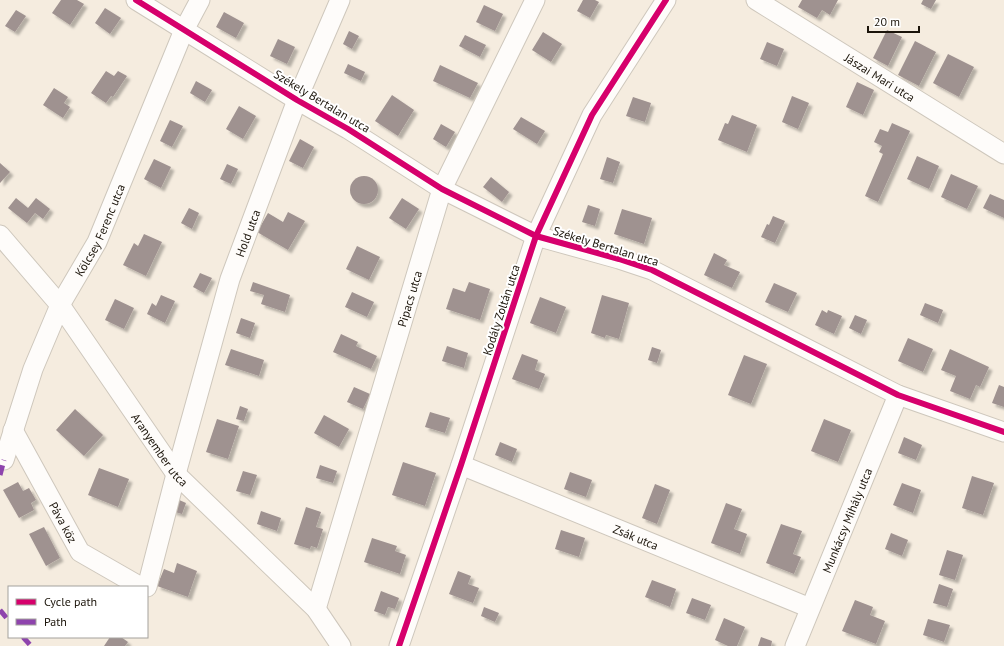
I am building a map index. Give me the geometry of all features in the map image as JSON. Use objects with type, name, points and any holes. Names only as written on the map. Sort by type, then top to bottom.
[{"type":"street","name":"Székely Bertalan utca","points":[[136,0],[297,100],[348,129],[442,189],[536,236],[619,259],[652,270],[898,395],[1004,432]]},
{"type":"street","name":"Kölcsey Ferenc utca","points":[[4,460],[33,369],[60,305],[97,242],[184,30],[200,0]]},
{"type":"street","name":"Hold utca","points":[[176,474],[230,279],[297,100],[340,0]]},
{"type":"street","name":"Pipacs utca","points":[[316,609],[442,189],[535,0]]},
{"type":"street","name":"Kodály Zoltán utca","points":[[399,646],[462,465],[536,236],[592,115],[666,0]]},
{"type":"street","name":"Jászai Mari utca","points":[[756,0],[1004,154]]},
{"type":"street","name":"Aranyember utca","points":[[0,235],[60,305],[176,474],[316,609],[341,646]]},
{"type":"street","name":"Munkácsy Mihály utca","points":[[795,646],[898,395]]},
{"type":"street","name":"Páva köz","points":[[13,430],[80,552],[139,586]]},
{"type":"street","name":"Zsák utca","points":[[462,465],[810,608]]},
{"type":"street","points":[[147,586],[176,474]]},
{"type":"building","points":[[61,0],[77,0],[84,4],[70,25],[52,13]]},
{"type":"building","points":[[583,0],[595,0],[599,2],[590,18],[577,11]]},
{"type":"building","points":[[802,0],[838,0],[830,15],[822,10],[817,18],[798,7]]},
{"type":"building","points":[[923,0],[936,0],[931,9],[921,4]]},
{"type":"building","points":[[484,5],[503,14],[495,31],[476,22]]},
{"type":"building","points":[[105,8],[121,18],[110,34],[95,23]]},
{"type":"building","points":[[16,10],[26,16],[15,32],[5,26]]},
{"type":"building","points":[[224,12],[244,23],[236,38],[216,27]]},
{"type":"building","points":[[887,30],[902,37],[888,66],[873,58]]},
{"type":"building","points":[[349,31],[359,36],[352,49],[343,44]]},
{"type":"building","points":[[543,32],[562,44],[551,62],[532,50]]},
{"type":"building","points":[[465,35],[486,45],[480,57],[459,46]]},
{"type":"building","points":[[278,39],[295,47],[287,64],[270,56]]},
{"type":"building","points":[[915,41],[936,52],[919,86],[898,75]]},
{"type":"building","points":[[767,42],[784,49],[777,66],[760,59]]},
{"type":"building","points":[[948,54],[974,67],[959,97],[933,83]]},
{"type":"building","points":[[348,64],[365,72],[361,81],[344,73]]},
{"type":"building","points":[[440,65],[478,83],[470,98],[433,81]]},
{"type":"building","points":[[106,71],[114,76],[118,71],[127,76],[113,97],[111,96],[106,103],[91,93]]},
{"type":"building","points":[[196,81],[212,90],[205,102],[190,93]]},
{"type":"building","points":[[857,82],[874,90],[863,115],[846,107]]},
{"type":"building","points":[[54,88],[68,97],[64,103],[70,107],[63,118],[43,105]]},
{"type":"building","points":[[392,95],[414,110],[398,136],[375,121]]},
{"type":"building","points":[[792,96],[809,103],[798,129],[782,122]]},
{"type":"building","points":[[633,97],[651,103],[645,122],[626,116]]},
{"type":"building","points":[[239,106],[256,116],[243,139],[226,129]]},
{"type":"building","points":[[732,115],[757,125],[747,152],[718,140],[725,123],[728,124]]},
{"type":"building","points":[[521,117],[545,131],[537,144],[513,129]]},
{"type":"building","points":[[170,120],[183,126],[172,147],[160,141]]},
{"type":"building","points":[[892,123],[910,131],[878,202],[865,196],[883,154],[879,152],[882,146],[874,142],[880,129],[888,132]]},
{"type":"building","points":[[441,124],[455,132],[446,147],[433,139]]},
{"type":"building","points":[[300,139],[314,147],[303,168],[289,161]]},
{"type":"building","points":[[917,156],[939,166],[929,189],[907,179]]},
{"type":"building","points":[[607,157],[620,162],[613,183],[600,179]]},
{"type":"building","points":[[154,159],[171,167],[161,188],[144,179]]},
{"type":"building","points":[[0,163],[10,172],[0,183]]},
{"type":"building","points":[[227,164],[238,169],[231,184],[220,179]]},
{"type":"building","points":[[951,174],[978,186],[967,209],[941,197]]},
{"type":"building","points":[[364,176],[370,177],[374,180],[377,184],[377,196],[374,200],[370,203],[364,204],[358,203],[354,200],[351,196],[350,190],[351,184],[354,180],[358,177]]},
{"type":"building","points":[[491,177],[509,192],[502,202],[483,187]]},
{"type":"building","points":[[990,194],[1004,200],[1004,218],[983,208]]},
{"type":"building","points":[[16,198],[28,208],[36,198],[50,209],[43,219],[35,213],[27,223],[8,208]]},
{"type":"building","points":[[402,198],[419,209],[406,229],[389,218]]},
{"type":"building","points":[[588,205],[600,209],[595,226],[582,222]]},
{"type":"building","points":[[189,208],[199,213],[192,229],[181,223]]},
{"type":"building","points":[[622,209],[652,218],[644,244],[614,234]]},
{"type":"building","points":[[288,212],[305,221],[288,250],[257,232],[268,213],[283,222]]},
{"type":"building","points":[[773,216],[785,221],[775,243],[761,237],[767,224],[769,225]]},
{"type":"building","points":[[144,234],[162,242],[146,276],[123,265],[134,243],[138,246]]},
{"type":"building","points":[[357,246],[380,257],[369,280],[346,269]]},
{"type":"building","points":[[714,253],[727,260],[724,265],[740,272],[732,288],[704,275]]},
{"type":"building","points":[[200,273],[212,278],[204,293],[193,287]]},
{"type":"building","points":[[253,282],[290,295],[285,312],[261,304],[264,295],[250,291]]},
{"type":"building","points":[[469,282],[490,289],[480,320],[446,309],[453,288],[465,292]]},
{"type":"building","points":[[774,283],[797,293],[788,312],[765,302]]},
{"type":"building","points":[[352,292],[374,302],[367,317],[345,307]]},
{"type":"building","points":[[161,295],[175,301],[165,323],[147,314],[152,303],[156,306]]},
{"type":"building","points":[[602,295],[629,303],[619,339],[606,335],[605,338],[591,333]]},
{"type":"building","points":[[540,297],[566,307],[556,333],[530,323]]},
{"type":"building","points":[[115,299],[134,308],[124,329],[105,320]]},
{"type":"building","points":[[925,303],[943,310],[938,323],[920,315]]},
{"type":"building","points":[[822,310],[827,313],[828,310],[842,316],[834,334],[815,325]]},
{"type":"building","points":[[855,315],[867,320],[861,334],[849,328]]},
{"type":"building","points":[[241,318],[255,323],[250,338],[236,333]]},
{"type":"building","points":[[341,334],[358,342],[356,346],[377,356],[371,369],[333,352]]},
{"type":"building","points":[[908,338],[933,349],[923,372],[898,361]]},
{"type":"building","points":[[447,346],[468,353],[464,368],[442,361]]},
{"type":"building","points":[[652,347],[661,350],[657,363],[648,360]]},
{"type":"building","points":[[231,349],[264,360],[259,376],[225,365]]},
{"type":"building","points":[[950,349],[989,367],[980,387],[976,385],[970,399],[950,391],[956,376],[941,370]]},
{"type":"building","points":[[522,354],[538,360],[535,370],[545,374],[539,389],[512,379]]},
{"type":"building","points":[[744,355],[767,364],[751,404],[728,395]]},
{"type":"building","points":[[999,385],[1004,387],[1004,407],[992,403]]},
{"type":"building","points":[[354,387],[370,394],[363,409],[347,402]]},
{"type":"building","points":[[240,406],[248,409],[244,421],[236,419]]},
{"type":"building","points":[[75,409],[103,435],[84,456],[56,430]]},
{"type":"building","points":[[430,412],[450,418],[445,433],[425,427]]},
{"type":"building","points":[[324,415],[349,429],[339,447],[314,433]]},
{"type":"building","points":[[217,419],[239,426],[228,459],[206,452]]},
{"type":"building","points":[[824,419],[851,430],[838,462],[811,451]]},
{"type":"building","points":[[904,437],[922,445],[916,460],[898,453]]},
{"type":"building","points":[[500,442],[517,449],[512,462],[495,455]]},
{"type":"building","points":[[403,462],[436,473],[425,506],[392,495]]},
{"type":"building","points":[[320,465],[337,471],[333,483],[316,478]]},
{"type":"building","points":[[99,468],[129,479],[118,507],[88,495]]},
{"type":"building","points":[[243,471],[257,475],[250,495],[236,491]]},
{"type":"building","points":[[570,472],[592,480],[586,497],[564,489]]},
{"type":"building","points":[[972,476],[994,483],[983,515],[962,508]]},
{"type":"building","points":[[18,482],[23,491],[29,488],[36,500],[31,503],[34,510],[19,518],[3,490]]},
{"type":"building","points":[[902,483],[921,490],[913,513],[893,505]]},
{"type":"building","points":[[655,484],[670,490],[657,524],[642,518]]},
{"type":"building","points":[[177,499],[186,503],[182,514],[172,511]]},
{"type":"building","points":[[726,503],[742,509],[734,529],[747,534],[740,554],[711,543]]},
{"type":"building","points":[[306,507],[321,512],[316,527],[323,529],[317,548],[311,546],[310,549],[294,544]]},
{"type":"building","points":[[261,511],[281,518],[277,531],[257,524]]},
{"type":"building","points":[[781,524],[802,531],[793,554],[801,557],[794,574],[766,563]]},
{"type":"building","points":[[44,527],[60,558],[46,566],[29,534]]},
{"type":"building","points":[[561,530],[585,538],[579,557],[555,549]]},
{"type":"building","points":[[891,533],[908,540],[902,556],[885,549]]},
{"type":"building","points":[[372,538],[397,546],[395,551],[406,555],[400,574],[364,562]]},
{"type":"building","points":[[947,550],[963,555],[955,580],[939,575]]},
{"type":"building","points":[[177,563],[197,571],[188,597],[157,586],[164,569],[174,573]]},
{"type":"building","points":[[458,571],[471,576],[468,584],[479,588],[473,603],[449,594]]},
{"type":"building","points":[[652,580],[676,589],[670,607],[645,597]]},
{"type":"building","points":[[939,584],[953,589],[947,607],[933,603]]},
{"type":"building","points":[[381,591],[399,598],[395,609],[388,607],[385,615],[374,611]]},
{"type":"building","points":[[692,598],[711,605],[705,620],[686,613]]},
{"type":"building","points":[[855,600],[873,607],[870,615],[885,621],[876,644],[842,631]]},
{"type":"building","points":[[484,607],[499,613],[495,622],[481,616]]},
{"type":"building","points":[[724,618],[745,627],[737,646],[728,646],[715,640]]},
{"type":"building","points":[[928,619],[950,625],[944,642],[923,635]]},
{"type":"building","points":[[761,637],[772,641],[771,646],[758,646]]},
{"type":"building","points":[[109,638],[122,638],[128,642],[125,646],[104,646]]},
{"type":"marked path","points":[[0,475],[4,460]]},
{"type":"marked path","points":[[0,610],[8,620]]},
{"type":"marked path","points":[[24,638],[31,646]]},
{"type":"cycle path","points":[[136,0],[297,100],[348,129],[442,189],[536,236],[619,259],[652,270],[898,395],[1004,432]]},
{"type":"cycle path","points":[[399,646],[461,465],[536,236],[592,115],[666,0]]}]
